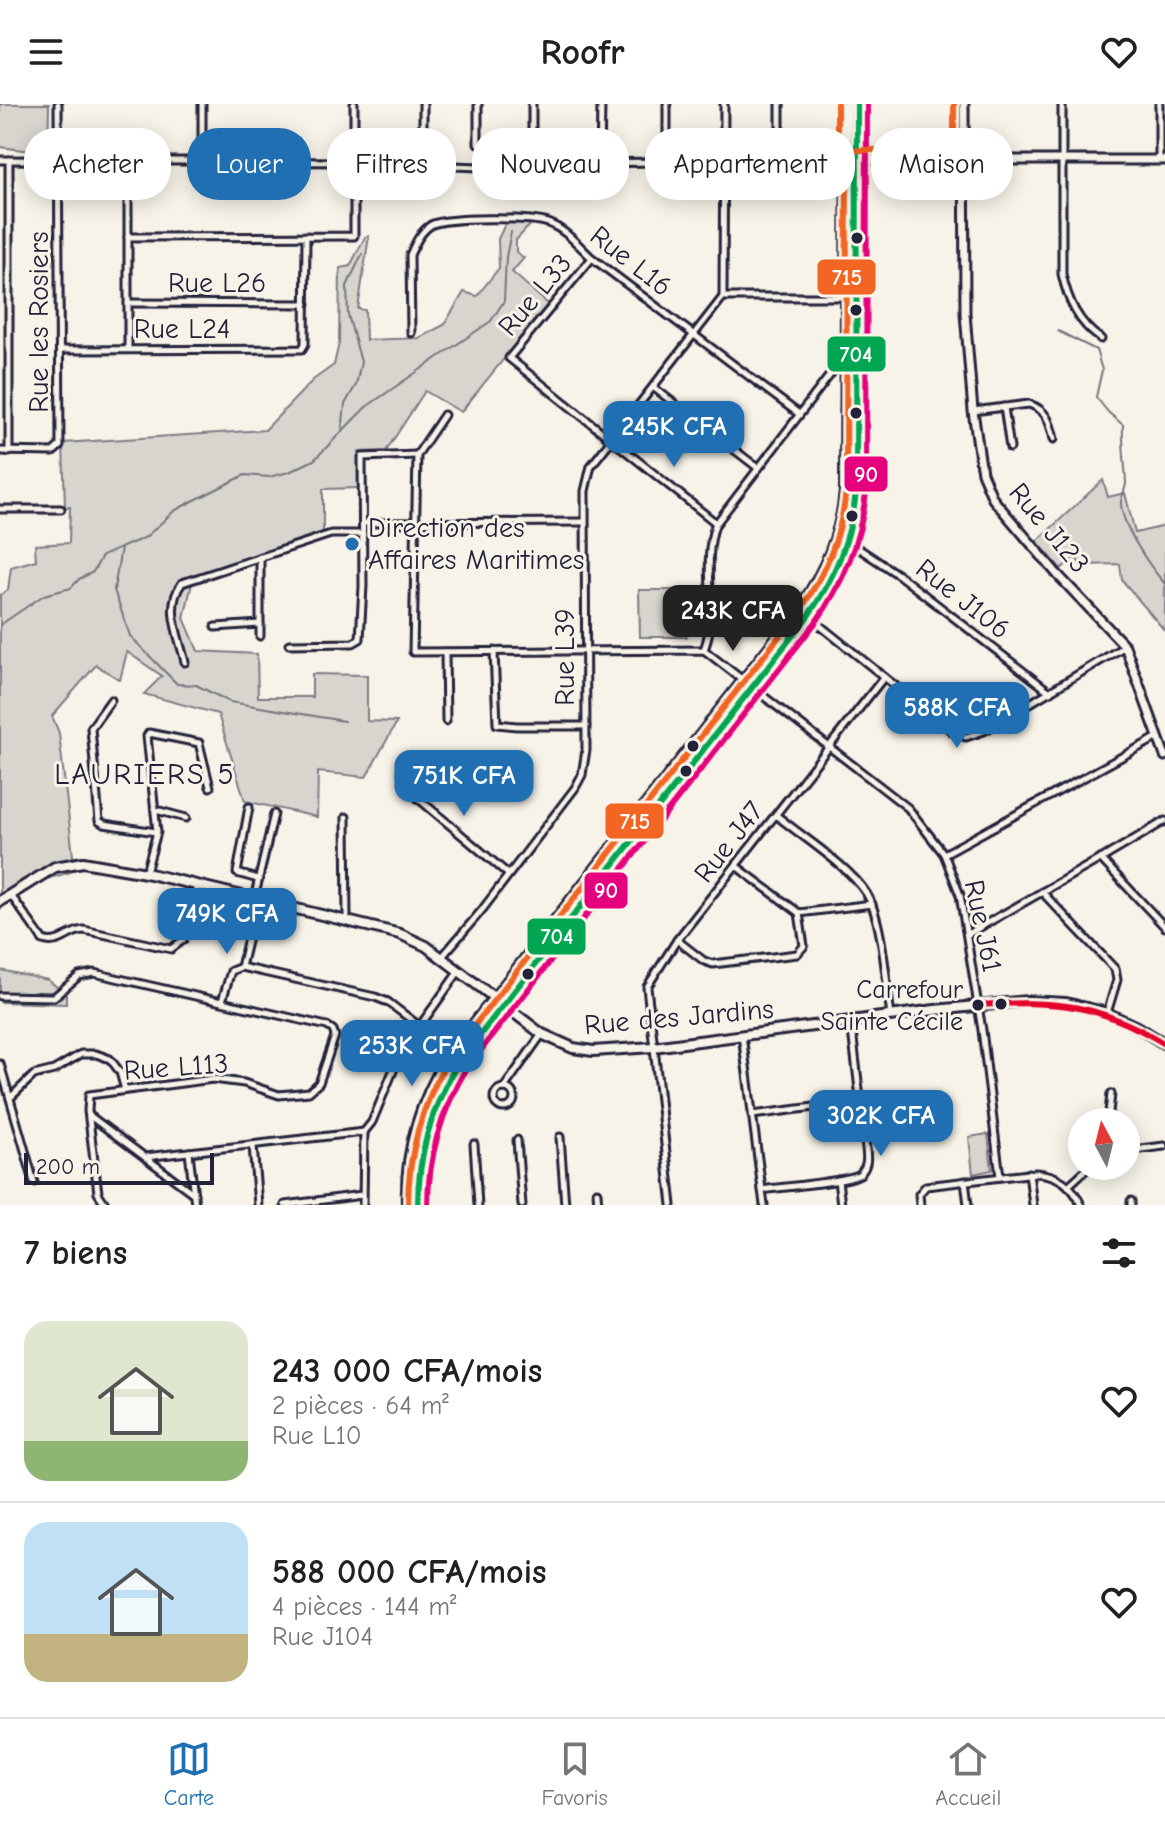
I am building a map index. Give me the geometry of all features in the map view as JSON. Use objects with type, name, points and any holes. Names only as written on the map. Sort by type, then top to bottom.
[{"type":"main road","points":[[847,104],[849,128]]},
{"type":"main road","points":[[855,128],[857,104]]},
{"type":"main road","points":[[407,1205],[410,1151],[422,1104],[448,1057],[810,593],[838,537],[845,491],[846,297],[850,200]]},
{"type":"main road","points":[[418,1205],[421,1152],[434,1107],[458,1063],[808,616],[828,586],[849,542],[856,492],[852,200]]},
{"type":"main road","name":"Rue des Jardins","points":[[0,901],[41,874],[69,863],[99,863],[347,921],[414,940],[442,957],[542,1034],[573,1048],[593,1051],[653,1047],[978,1005],[1047,1001],[1107,1013],[1165,1044]]},
{"type":"street","name":"Rue les Rosiers","points":[[58,104],[58,128]]},
{"type":"street","points":[[202,104],[202,128]]},
{"type":"street","points":[[354,104],[354,128]]},
{"type":"street","points":[[423,104],[423,128]]},
{"type":"street","points":[[478,104],[478,128]]},
{"type":"street","points":[[532,104],[532,128]]},
{"type":"street","points":[[601,104],[601,128]]},
{"type":"street","points":[[667,104],[667,128]]},
{"type":"street","points":[[724,104],[724,128]]},
{"type":"street","points":[[780,104],[780,128]]},
{"type":"street","name":"Rue J123","points":[[964,104],[964,128]]},
{"type":"street","points":[[1062,104],[1062,274],[1066,295],[1077,314],[1086,329],[1101,339]]},
{"type":"street","points":[[1013,160],[1162,160],[1159,104]]},
{"type":"street","points":[[0,160],[24,160]]},
{"type":"street","points":[[0,451],[9,452],[9,160]]},
{"type":"street","name":"Rue les Rosiers","points":[[9,452],[59,450],[58,200]]},
{"type":"street","points":[[128,200],[128,349]]},
{"type":"street","points":[[128,237],[354,236],[354,200]]},
{"type":"street","points":[[723,200],[723,297],[846,297]]},
{"type":"street","name":"Rue J123","points":[[964,200],[965,313],[982,473],[993,499],[1057,574],[1125,646],[1162,736],[1165,756]]},
{"type":"street","name":"Rue L16","points":[[411,333],[410,255],[421,234],[438,222],[529,220],[548,223],[560,229],[592,258],[799,414]]},
{"type":"street","points":[[0,235],[8,235]]},
{"type":"street","points":[[306,236],[306,304]]},
{"type":"street","name":"Rue L33","points":[[592,258],[509,358],[613,438]]},
{"type":"street","name":"Rue L39","points":[[442,957],[575,788],[586,759],[583,522],[585,491],[591,466],[723,297]]},
{"type":"street","name":"Rue L26","points":[[129,303],[306,304]]},
{"type":"street","name":"Rue L24","points":[[60,350],[304,347],[306,304]]},
{"type":"street","points":[[444,415],[417,455],[413,652],[704,650],[710,633],[709,543],[716,524],[833,371],[847,345]]},
{"type":"street","points":[[653,387],[758,468]]},
{"type":"street","points":[[973,411],[1029,404],[1035,406],[1050,421],[1054,439]]},
{"type":"street","points":[[1004,407],[1010,448]]},
{"type":"street","points":[[613,438],[716,524]]},
{"type":"street","points":[[289,644],[353,643],[360,639],[362,457],[417,455]]},
{"type":"street","points":[[0,509],[61,509]]},
{"type":"street","points":[[363,523],[583,522]]},
{"type":"street","points":[[185,662],[172,608],[176,591],[182,583],[331,534],[363,534]]},
{"type":"street","name":"Rue J106","points":[[849,542],[900,576],[1050,692]]},
{"type":"street","points":[[260,557],[260,636]]},
{"type":"street","points":[[808,616],[953,732],[966,737],[984,731],[1125,646]]},
{"type":"street","points":[[215,627],[260,624]]},
{"type":"street","name":"Rue J61","points":[[704,650],[908,808],[944,854],[960,895],[968,934],[1000,1177]]},
{"type":"street","points":[[494,651],[497,724],[586,726]]},
{"type":"street","points":[[445,652],[446,721]]},
{"type":"street","name":"Rue J47","points":[[672,1205],[647,987],[677,940],[884,677]]},
{"type":"street","points":[[111,700],[91,728],[99,821],[157,832]]},
{"type":"street","points":[[146,873],[157,832],[149,733],[199,743],[210,787]]},
{"type":"street","points":[[944,854],[1162,736]]},
{"type":"street","points":[[402,771],[407,789],[508,874]]},
{"type":"street","points":[[249,807],[237,873],[258,879]]},
{"type":"street","points":[[156,810],[186,818]]},
{"type":"street","points":[[241,967],[274,814]]},
{"type":"street","points":[[776,815],[853,878],[872,904],[892,1017]]},
{"type":"street","points":[[346,817],[347,921]]},
{"type":"street","points":[[968,934],[1165,821]]},
{"type":"street","points":[[1101,859],[1165,927]]},
{"type":"street","points":[[736,866],[799,913],[872,904]]},
{"type":"street","points":[[10,894],[43,940],[59,941],[77,930],[84,930],[171,949],[183,940],[197,886]]},
{"type":"street","points":[[1042,892],[1115,969],[1117,980],[1107,1013]]},
{"type":"street","points":[[677,940],[704,961],[713,964],[797,954],[804,946],[799,913]]},
{"type":"street","points":[[0,996],[54,997],[79,976],[94,973],[222,1002],[231,971],[241,967],[375,997],[388,1002],[418,1025]]},
{"type":"street","points":[[363,1205],[364,1132],[372,1122],[400,1054],[459,971]]},
{"type":"street","name":"Rue L113","points":[[90,1116],[89,1095],[213,1079],[244,1083],[279,1095],[309,1092],[319,1083],[335,1036],[333,1030],[327,1026],[222,1002]]},
{"type":"street","points":[[762,1190],[858,1176],[867,1162],[851,1022]]},
{"type":"street","points":[[504,1088],[542,1034]]},
{"type":"street","points":[[742,1035],[764,1205]]},
{"type":"street","points":[[10,1098],[34,1075],[54,1070],[81,1054],[103,1055],[110,1059],[120,1072],[125,1090]]},
{"type":"street","points":[[0,1064],[34,1182]]},
{"type":"street","points":[[1110,1108],[1111,1094]]},
{"type":"street","points":[[752,1115],[861,1101]]},
{"type":"street","points":[[90,1116],[194,1194]]},
{"type":"street","points":[[90,1116],[99,1198],[106,1205]]},
{"type":"street","points":[[145,1157],[364,1132]]},
{"type":"street","points":[[560,1137],[565,1205]]},
{"type":"street","points":[[517,1140],[522,1205]]},
{"type":"street","points":[[474,1144],[478,1205]]},
{"type":"street","points":[[253,1146],[258,1205]]},
{"type":"street","points":[[1140,1149],[1164,1146]]},
{"type":"street","points":[[189,1152],[195,1205]]},
{"type":"street","points":[[1029,1173],[1033,1205]]},
{"type":"street","points":[[920,1205],[919,1194],[926,1186],[1029,1173],[1054,1176],[1068,1186],[1081,1205]]},
{"type":"street","points":[[838,1180],[841,1205]]},
{"type":"street","points":[[1068,1186],[1075,1180]]},
{"type":"street","points":[[965,1181],[968,1205]]},
{"type":"street","points":[[597,1192],[598,1205]]},
{"type":"street","points":[[285,1205],[362,1195]]},
{"type":"shaded area","points":[[0,104],[49,104],[49,128],[24,128],[24,150],[0,147]]},
{"type":"shaded area","points":[[506,222],[531,224],[516,240],[516,252],[524,258],[512,272],[548,304],[461,412],[425,391],[386,451],[359,452],[358,488],[323,489],[323,539],[192,583],[184,618],[198,651],[257,654],[258,697],[312,697],[312,674],[367,675],[367,721],[397,722],[366,777],[318,772],[317,817],[245,801],[218,714],[144,694],[162,676],[127,652],[120,680],[96,665],[52,716],[59,733],[73,856],[71,872],[43,880],[0,909],[0,595],[8,590],[11,567],[36,560],[35,545],[69,543],[70,507],[65,507],[63,443],[265,430],[313,380],[334,365],[339,343],[340,268],[350,266],[365,237],[369,236],[358,309],[365,310],[366,340],[419,338],[444,325],[464,292],[477,296],[499,268],[498,239]]},
{"type":"shaded area","points":[[1103,480],[1108,497],[1125,493],[1135,533],[1165,526],[1165,631],[1122,580],[1120,564],[1081,565],[1075,557],[1061,569],[1037,541]]},
{"type":"shaded area","points":[[639,590],[692,590],[687,637],[640,637]]},
{"type":"shaded area","points":[[0,970],[48,980],[66,994],[66,1004],[0,1002]]},
{"type":"shaded area","points":[[988,1134],[992,1170],[973,1174],[969,1137]]},
{"type":"waterway","points":[[0,625],[44,595],[71,588],[79,579],[93,572],[102,556],[146,537],[174,511],[245,475],[269,477],[314,460],[366,407],[491,321],[504,301],[506,257],[511,232]]},
{"type":"waterway","points":[[342,432],[345,404],[356,385],[361,362],[348,315],[347,286],[362,254]]},
{"type":"waterway","points":[[1058,331],[1096,350],[1102,370],[1096,397],[1123,425],[1126,482],[1121,501],[1125,521],[1137,545],[1165,584]]},
{"type":"waterway","points":[[121,548],[114,590],[130,636],[177,684],[196,685],[230,702],[344,721]]},
{"type":"transit line","name":"715","points":[[837,104],[837,128]]},
{"type":"transit line","name":"704","points":[[418,1205],[420,1167],[428,1131],[440,1097],[458,1063],[808,616],[840,557],[856,492],[857,104]]},
{"type":"transit line","name":"90","points":[[428,1205],[433,1151],[450,1101],[466,1069],[816,622],[850,560],[866,492],[867,104]]},
{"type":"transit line","name":"715","points":[[408,1205],[418,1128],[449,1058],[800,610],[825,568],[836,539],[846,491],[847,157],[856,150],[954,150],[954,104]]},
{"type":"transit line","points":[[978,1005],[1030,1003],[1075,1007],[1118,1020],[1165,1044]]},
{"type":"place","name":"Direction des Affaires Maritimes","points":[[352,544]]},
{"type":"place","name":"Carrefour Sainte Cécile","points":[[978,1005]]},
{"type":"district","name":"LAURIERS 5","points":[[145,774]]}]
